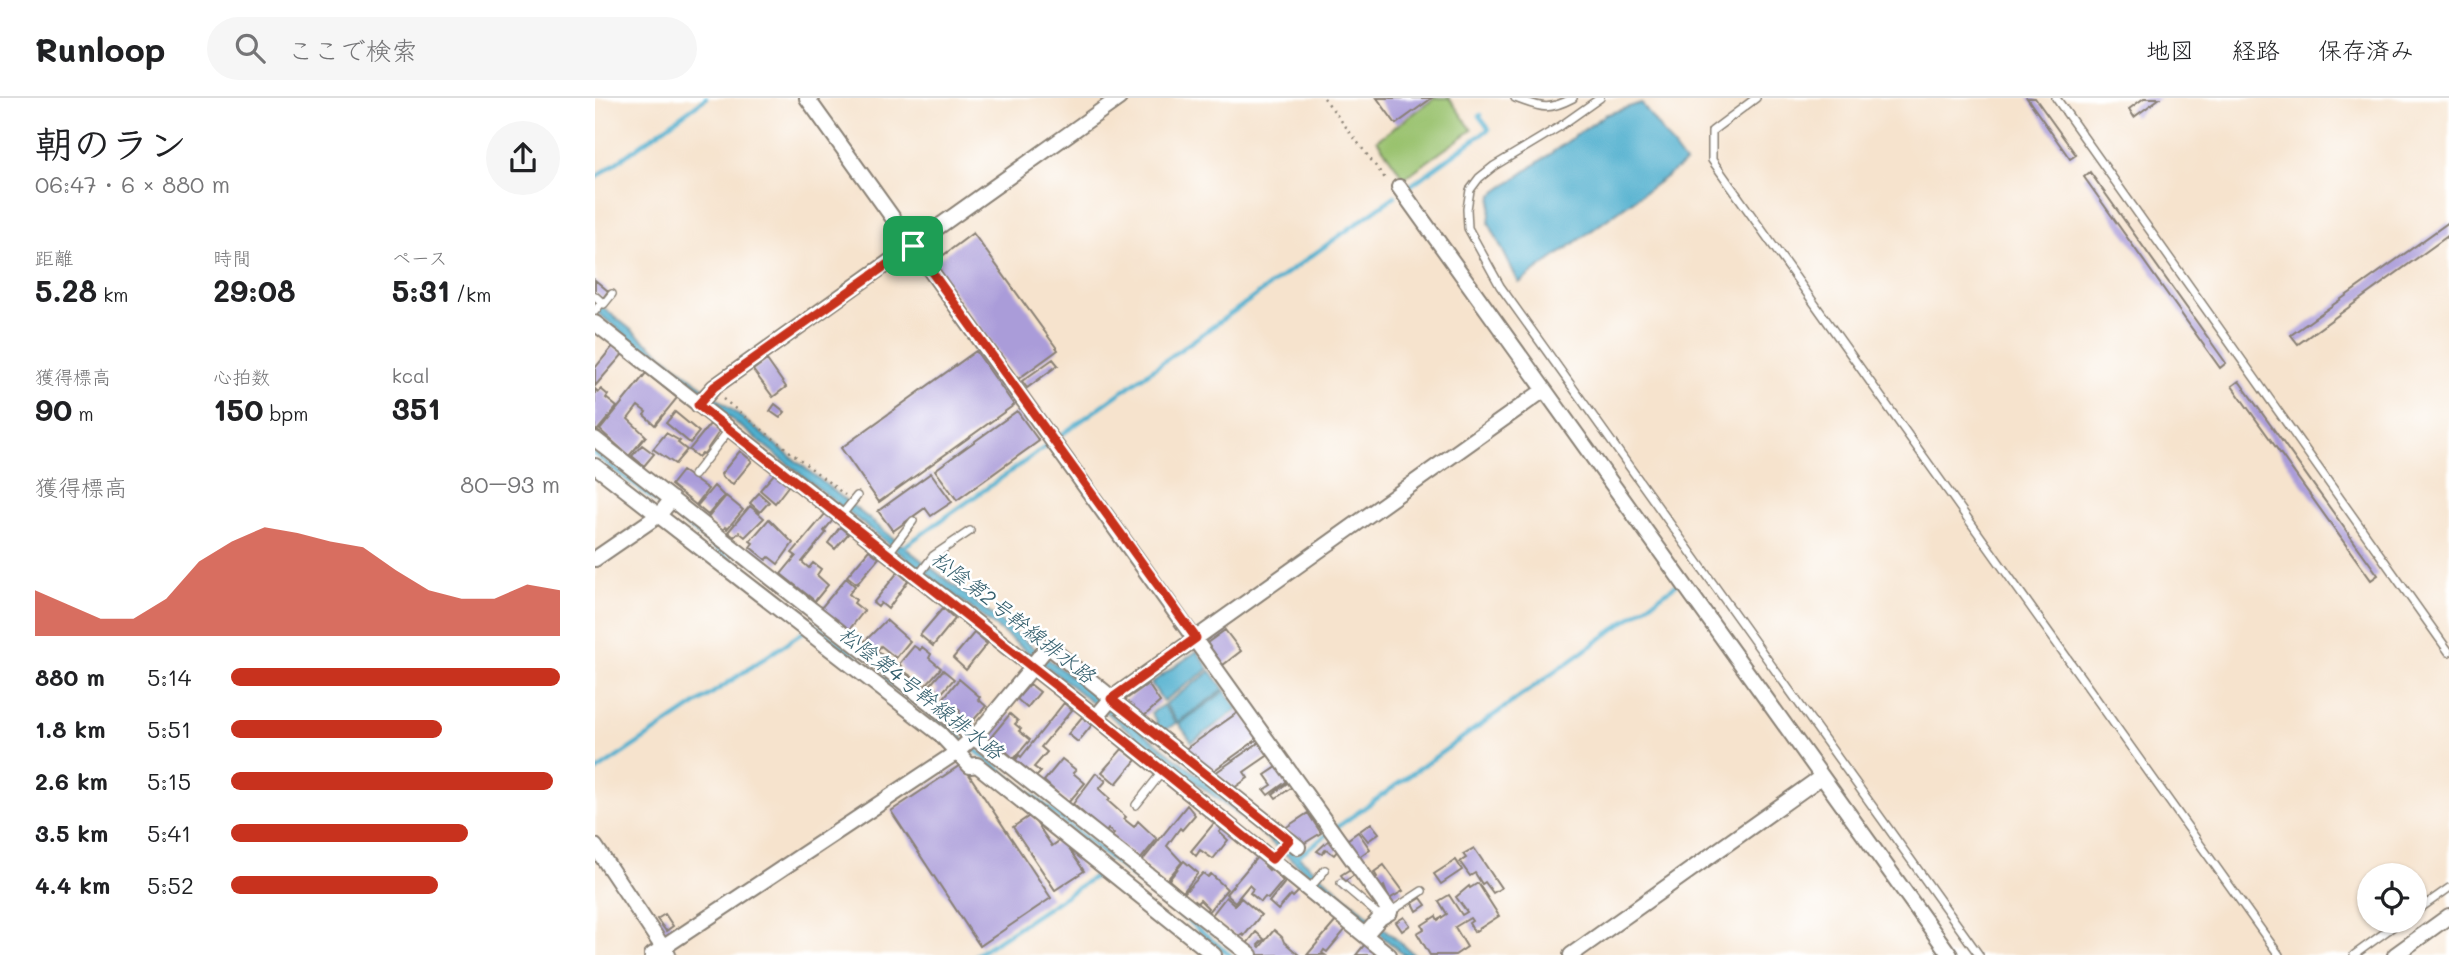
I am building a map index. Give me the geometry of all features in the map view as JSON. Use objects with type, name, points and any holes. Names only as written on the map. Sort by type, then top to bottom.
[{"type":"street","points":[[807,98],[1196,638],[1384,915],[1367,933]]},
{"type":"street","points":[[705,397],[1119,98]]},
{"type":"street","points":[[1399,187],[1950,955]]},
{"type":"street","points":[[595,323],[705,397],[729,429],[1097,715],[1163,771],[1275,857],[1367,933],[1389,955]]},
{"type":"street","points":[[1097,715],[1111,700],[1196,638],[1544,390]]},
{"type":"street","points":[[595,439],[665,508],[940,734],[966,744]]},
{"type":"street","points":[[595,466],[665,508],[966,744],[1250,955]]},
{"type":"street","points":[[595,559],[665,508]]},
{"type":"street","points":[[595,846],[661,953],[966,744],[1048,646],[1111,700],[1292,842],[1275,857]]},
{"type":"street","points":[[966,744],[970,766],[977,765],[1214,955]]},
{"type":"street","points":[[1571,955],[1821,777]]},
{"type":"street","points":[[1233,824],[1246,807]]},
{"type":"street","points":[[2395,955],[2448,920]]},
{"type":"lane","points":[[1515,98],[1544,108],[1573,98]]},
{"type":"lane","points":[[1600,98],[1559,128],[1494,166],[1479,178],[1470,190],[1468,228],[1500,286],[1979,955]]},
{"type":"lane","points":[[1756,98],[1711,131],[1712,160],[2279,955]]},
{"type":"lane","points":[[2056,98],[2449,652]]},
{"type":"lane","points":[[595,311],[612,294]]},
{"type":"lane","points":[[595,296],[602,303]]},
{"type":"lane","points":[[694,475],[729,429]]},
{"type":"lane","points":[[841,515],[854,500]]},
{"type":"lane","points":[[889,552],[913,521]]},
{"type":"lane","points":[[917,576],[930,560],[970,531]]},
{"type":"lane","points":[[1136,805],[1163,771]]},
{"type":"lane","points":[[1311,887],[1324,871]]},
{"type":"lane","points":[[1341,883],[1384,915],[1422,891]]},
{"type":"lane","points":[[2427,904],[2449,888]]},
{"type":"lane","points":[[2354,955],[2384,933]]},
{"type":"path","points":[[1324,98],[1384,180],[1399,187]]},
{"type":"path","points":[[705,397],[854,500]]},
{"type":"green space","points":[[1435,98],[1449,98],[1472,130],[1404,178],[1377,140]]},
{"type":"water","points":[[1641,103],[1685,163],[1519,283],[1489,223],[1492,195],[1605,115]]},
{"type":"water","points":[[595,301],[907,549],[1257,821],[1415,955],[1404,955],[1252,826],[896,550],[595,311]]},
{"type":"water","points":[[1197,651],[1209,669],[1163,701],[1151,683]]},
{"type":"water","points":[[1211,671],[1224,689],[1178,722],[1165,704]]},
{"type":"water","points":[[1225,691],[1238,709],[1192,742],[1179,724]]},
{"type":"water","points":[[1163,705],[1176,723],[1164,731],[1155,725],[1157,722],[1151,713]]},
{"type":"building","points":[[1377,98],[1432,98],[1396,124]]},
{"type":"building","points":[[2027,98],[2035,98],[2076,155],[2070,159]]},
{"type":"building","points":[[2144,98],[2160,98],[2134,117],[2129,109]]},
{"type":"building","points":[[2090,172],[2226,363],[2220,368],[2084,177]]},
{"type":"building","points":[[2449,222],[2449,235],[2298,344],[2291,335]]},
{"type":"building","points":[[973,233],[1058,350],[1018,379],[933,263]]},
{"type":"building","points":[[595,280],[608,291],[603,298],[595,292]]},
{"type":"building","points":[[613,346],[623,354],[595,386],[595,368]]},
{"type":"building","points":[[976,351],[1014,405],[879,502],[841,448]]},
{"type":"building","points":[[1053,359],[1058,365],[1027,388],[1022,381]]},
{"type":"building","points":[[767,360],[786,387],[773,397],[753,370]]},
{"type":"building","points":[[646,373],[677,398],[655,425],[638,406],[628,419],[646,436],[629,456],[600,430]]},
{"type":"building","points":[[2239,381],[2378,575],[2371,580],[2232,386]]},
{"type":"building","points":[[595,389],[598,392],[601,389],[608,395],[606,398],[617,407],[597,431],[595,429]]},
{"type":"building","points":[[775,404],[785,412],[780,418],[770,411]]},
{"type":"building","points":[[1017,411],[1039,441],[957,500],[935,470]]},
{"type":"building","points":[[675,412],[699,432],[690,443],[666,423]]},
{"type":"building","points":[[710,424],[719,432],[704,454],[698,457],[689,450]]},
{"type":"building","points":[[666,433],[680,441],[678,443],[687,450],[675,464],[653,449]]},
{"type":"building","points":[[642,445],[654,454],[644,466],[632,456]]},
{"type":"building","points":[[740,451],[752,461],[733,484],[721,474]]},
{"type":"building","points":[[682,471],[708,489],[696,505],[671,485]]},
{"type":"building","points":[[775,473],[789,485],[775,503],[760,490]]},
{"type":"building","points":[[931,473],[952,502],[931,516],[925,508],[893,531],[878,511]]},
{"type":"building","points":[[714,486],[724,496],[708,515],[697,506]]},
{"type":"building","points":[[759,493],[769,502],[760,512],[750,503]]},
{"type":"building","points":[[726,496],[743,510],[722,532],[707,519]]},
{"type":"building","points":[[750,506],[764,518],[745,537],[739,532],[734,537],[728,532]]},
{"type":"building","points":[[825,514],[833,520],[802,562],[809,568],[813,563],[821,569],[817,575],[828,585],[815,601],[781,574],[796,556],[792,553]]},
{"type":"building","points":[[769,519],[793,543],[778,564],[769,557],[766,560],[750,547],[753,543],[750,541]]},
{"type":"building","points":[[840,527],[848,534],[835,549],[828,543]]},
{"type":"building","points":[[869,550],[879,558],[857,584],[847,576]]},
{"type":"building","points":[[898,572],[908,581],[888,609],[881,603],[878,607],[873,603]]},
{"type":"building","points":[[846,578],[855,586],[849,594],[856,600],[854,603],[864,611],[848,631],[821,608]]},
{"type":"building","points":[[943,608],[955,619],[933,646],[920,635]]},
{"type":"building","points":[[886,620],[910,641],[896,658],[881,646],[877,651],[865,641]]},
{"type":"building","points":[[1225,630],[1241,651],[1223,665],[1207,643]]},
{"type":"building","points":[[974,633],[987,644],[966,670],[953,658]]},
{"type":"building","points":[[914,646],[920,650],[922,647],[931,654],[929,658],[941,668],[925,686],[901,669],[899,664]]},
{"type":"building","points":[[943,670],[954,679],[938,697],[935,694],[938,690],[931,684]]},
{"type":"building","points":[[959,679],[980,697],[978,699],[986,706],[971,723],[956,707],[953,711],[941,701]]},
{"type":"building","points":[[1030,684],[1040,692],[1027,708],[1017,699]]},
{"type":"building","points":[[1148,684],[1160,702],[1143,717],[1142,714],[1139,717],[1125,700]]},
{"type":"building","points":[[1064,703],[1072,710],[1041,747],[1047,752],[1034,767],[1041,772],[1036,777],[1016,760]]},
{"type":"building","points":[[1240,711],[1259,738],[1213,771],[1184,750]]},
{"type":"building","points":[[1010,714],[1018,721],[1015,724],[1021,729],[1019,731],[1030,740],[1014,759],[991,737]]},
{"type":"building","points":[[1082,717],[1092,725],[1078,742],[1068,734]]},
{"type":"building","points":[[1261,741],[1270,754],[1244,772],[1248,778],[1234,788],[1215,773]]},
{"type":"building","points":[[1122,749],[1136,760],[1116,784],[1102,772]]},
{"type":"building","points":[[1062,759],[1076,770],[1073,773],[1085,783],[1068,803],[1044,781]]},
{"type":"building","points":[[962,764],[1051,898],[980,946],[891,811]]},
{"type":"building","points":[[1280,765],[1290,779],[1268,795],[1264,790],[1272,785],[1265,775]]},
{"type":"building","points":[[1096,773],[1106,781],[1099,789],[1126,817],[1124,819],[1134,827],[1138,821],[1157,839],[1140,860],[1111,837],[1114,834],[1108,829],[1106,833],[1073,804]]},
{"type":"building","points":[[1290,781],[1294,786],[1276,798],[1273,794]]},
{"type":"building","points":[[1187,805],[1195,815],[1182,830],[1180,828],[1167,846],[1182,862],[1166,881],[1142,861]]},
{"type":"building","points":[[1308,813],[1321,833],[1303,844],[1285,828]]},
{"type":"building","points":[[1031,815],[1052,846],[1062,839],[1084,871],[1055,890],[1013,827]]},
{"type":"building","points":[[1214,823],[1222,829],[1219,832],[1228,840],[1213,859],[1200,850],[1196,856],[1191,851]]},
{"type":"building","points":[[1371,823],[1379,833],[1368,841],[1360,831]]},
{"type":"building","points":[[1358,832],[1370,849],[1359,857],[1347,840]]},
{"type":"building","points":[[1328,841],[1339,849],[1334,855],[1326,849],[1322,854],[1317,851]]},
{"type":"building","points":[[1474,848],[1501,888],[1493,893],[1485,882],[1482,884],[1475,873],[1470,876],[1460,862],[1466,858],[1463,854]]},
{"type":"building","points":[[1258,856],[1267,863],[1265,866],[1269,870],[1271,868],[1283,881],[1268,899],[1265,897],[1261,902],[1250,893],[1253,889],[1249,885],[1235,902],[1226,894]]},
{"type":"building","points":[[1456,860],[1462,870],[1441,884],[1434,874]]},
{"type":"building","points":[[1184,861],[1198,873],[1183,892],[1169,880]]},
{"type":"building","points":[[1384,865],[1403,891],[1389,899],[1384,886],[1380,889],[1374,879],[1377,877],[1374,872]]},
{"type":"building","points":[[1352,868],[1356,874],[1345,881],[1341,875]]},
{"type":"building","points":[[1203,873],[1208,877],[1211,874],[1227,889],[1208,912],[1208,908],[1200,900],[1196,904],[1183,894]]},
{"type":"building","points":[[1286,881],[1299,891],[1293,897],[1291,895],[1278,910],[1269,902]]},
{"type":"building","points":[[1478,883],[1499,916],[1474,932],[1469,923],[1472,921],[1470,918],[1455,927],[1467,947],[1455,955],[1430,955],[1417,933],[1424,929],[1422,925],[1436,916],[1438,920],[1447,914],[1439,901],[1449,895],[1462,915],[1467,912],[1456,897],[1469,886],[1470,888]]},
{"type":"building","points":[[1226,897],[1235,905],[1241,898],[1261,915],[1244,936],[1242,934],[1239,938],[1212,915]]},
{"type":"building","points":[[1421,898],[1426,905],[1417,911],[1413,903]]},
{"type":"building","points":[[665,914],[673,926],[666,931],[657,919]]},
{"type":"building","points":[[1404,917],[1410,925],[1402,931],[1396,922]]},
{"type":"building","points":[[1336,921],[1346,929],[1327,952],[1324,950],[1322,953],[1325,955],[1307,955]]},
{"type":"building","points":[[1274,930],[1299,955],[1258,955],[1246,945],[1256,932],[1264,939],[1258,945],[1260,947]]},
{"type":"building","points":[[1365,944],[1375,952],[1374,955],[1356,955]]},
{"type":"waterway","points":[[595,178],[706,98]]},
{"type":"waterway","points":[[1407,188],[1489,129],[1479,116],[1481,115]]},
{"type":"waterway","points":[[1057,438],[1395,196]]},
{"type":"waterway","points":[[902,548],[1048,445]]},
{"type":"waterway","name":"松陰第4号幹線排水路","points":[[595,454],[953,732],[1230,955]]},
{"type":"waterway","points":[[1336,828],[1676,585]]},
{"type":"waterway","points":[[595,772],[802,633]]},
{"type":"waterway","points":[[1295,858],[1328,834]]},
{"type":"waterway","points":[[976,955],[1103,871]]},
{"type":"route","points":[[913,246],[1196,638],[1111,699],[1289,840],[1272,859],[1096,717],[698,405],[714,387],[913,246]]},
{"type":"water label","name":"松陰第2号幹線排水路","points":[[1014,616]]}]
